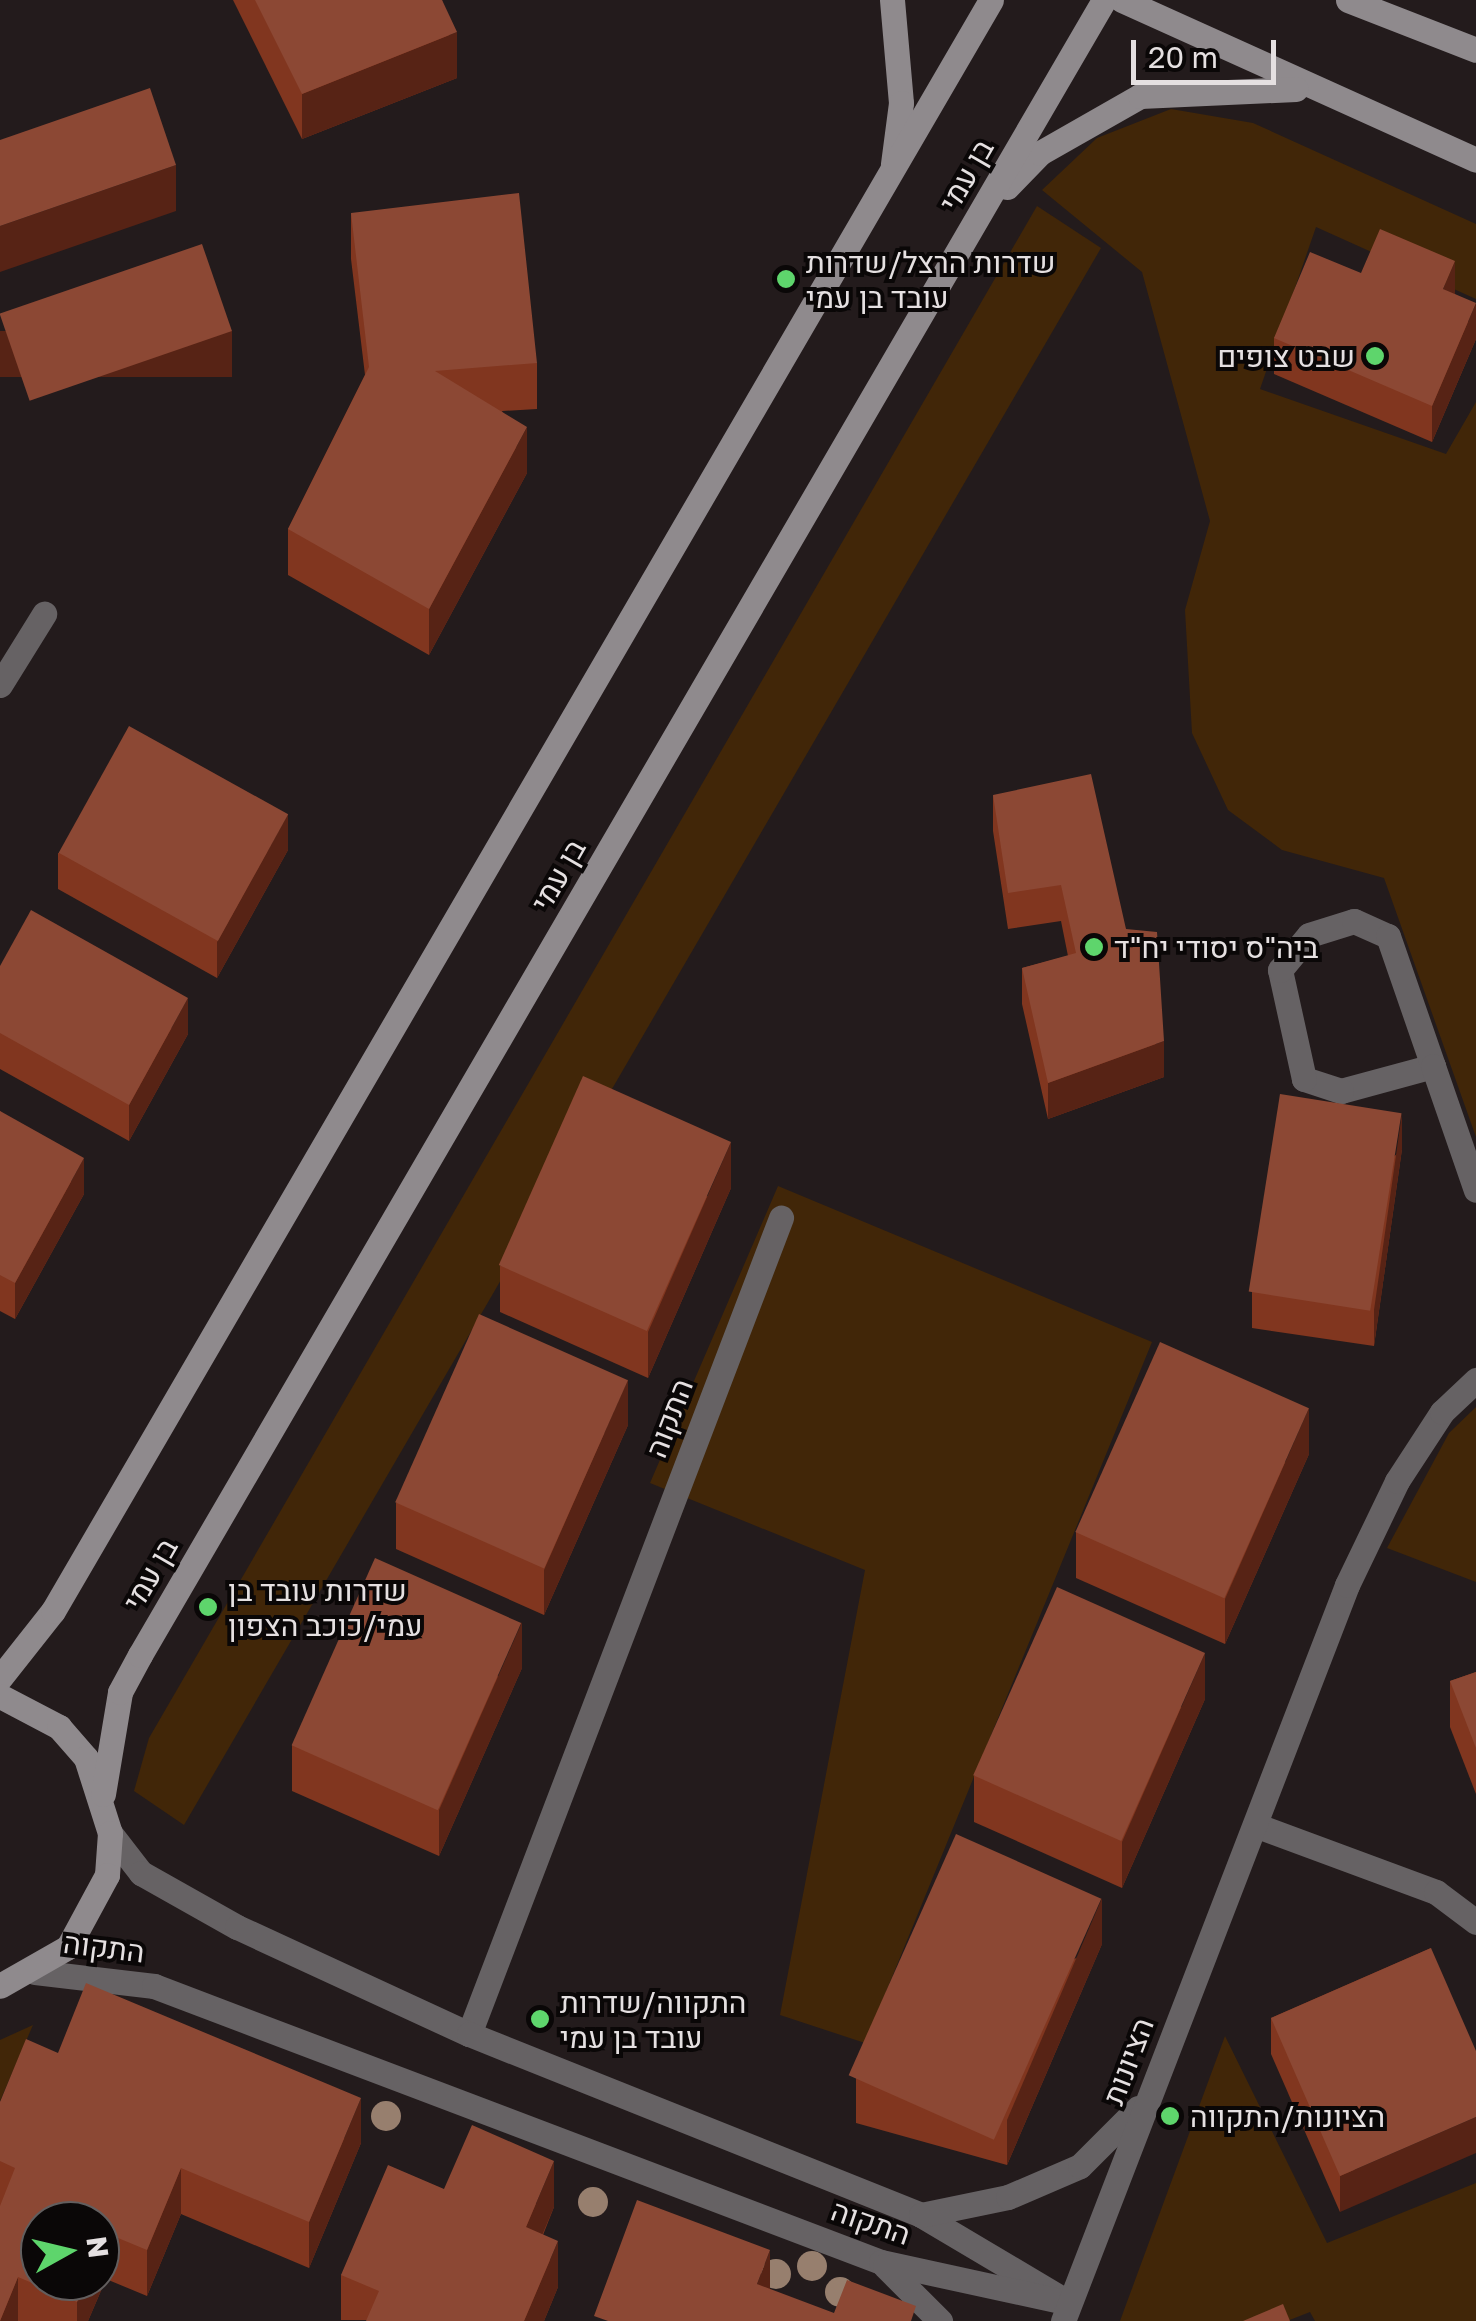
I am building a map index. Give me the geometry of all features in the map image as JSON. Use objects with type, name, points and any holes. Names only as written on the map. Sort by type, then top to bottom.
[{"type":"main road","points":[[890,183],[901,103],[892,0]]},
{"type":"main road","name":"בן עמי","points":[[0,1678],[54,1610],[890,183],[991,0]]},
{"type":"main road","name":"בן עמי","points":[[104,1794],[120,1692],[140,1655],[1104,0]]},
{"type":"main road","points":[[1122,0],[1312,90],[1476,160]]},
{"type":"main road","points":[[1348,0],[1476,50]]},
{"type":"main road","points":[[1372,0],[1398,20]]},
{"type":"main road","points":[[979,216],[1040,152],[1140,96],[1238,85],[1312,90]]},
{"type":"main road","points":[[0,1696],[59,1727],[104,1794],[110,1833],[92,1913],[35,1972],[0,1986]]},
{"type":"street","points":[[0,685],[44,614]]},
{"type":"street","points":[[1434,1066],[1341,1091],[1304,1079],[1280,970],[1308,936],[1339,926],[1354,922],[1388,936],[1434,1066],[1476,1190]]},
{"type":"street","name":"התקוה","points":[[468,2034],[781,1218]]},
{"type":"street","name":"הציונות","points":[[1066,2312],[1254,1826],[1396,1481],[1442,1412],[1476,1380]]},
{"type":"street","points":[[1254,1826],[1436,1892],[1476,1922]]},
{"type":"street","name":"התקוה","points":[[110,1833],[154,1881],[468,2034],[920,2215],[986,2246],[1066,2312]]},
{"type":"street","name":"התקוה","points":[[35,1972],[154,1986],[881,2262],[1066,2312]]},
{"type":"street","points":[[920,2215],[1008,2197],[1080,2166],[1151,2092]]},
{"type":"street","points":[[881,2262],[940,2321]]},
{"type":"shaded area","points":[[1171,109],[1253,123],[1476,224],[1476,299],[1316,227],[1260,389],[1446,454],[1476,402],[1476,1137],[1384,878],[1282,850],[1228,810],[1192,733],[1185,610],[1210,521],[1142,272],[1042,190],[1097,138]]},
{"type":"shaded area","points":[[1037,206],[1101,248],[184,1825],[134,1791],[149,1738]]},
{"type":"shaded area","points":[[778,1186],[1152,1342],[865,2043],[780,2015],[865,1570],[650,1483]]},
{"type":"shaded area","points":[[1476,1407],[1476,1582],[1387,1548],[1449,1433]]},
{"type":"shaded area","points":[[33,2025],[0,2101],[0,2040]]},
{"type":"shaded area","points":[[1225,2036],[1327,2243],[1476,2183],[1476,2321],[1315,2321],[1310,2312],[1287,2321],[1120,2321]]},
{"type":"building","points":[[255,0],[442,0],[457,32],[302,94]]},
{"type":"building","points":[[150,88],[176,165],[0,226],[0,140]]},
{"type":"building","points":[[519,193],[537,363],[435,371],[527,427],[429,609],[288,529],[369,367],[351,213]]},
{"type":"building","name":"שבט צופים","points":[[1380,229],[1455,261],[1443,289],[1476,303],[1432,406],[1274,338],[1310,252],[1361,273]]},
{"type":"building","points":[[202,244],[232,331],[30,401],[0,314]]},
{"type":"building","points":[[129,726],[288,814],[218,941],[59,853]]},
{"type":"building","name":"ביה\"ס יסודי יח\"ד","points":[[1091,774],[1126,929],[1157,932],[1164,1041],[1048,1083],[1022,968],[1076,953],[1061,885],[1008,893],[993,795]]},
{"type":"building","points":[[31,910],[188,998],[129,1105],[0,1033],[0,966]]},
{"type":"building","points":[[583,1076],[731,1142],[647,1331],[499,1265]]},
{"type":"building","points":[[1280,1094],[1401,1113],[1370,1311],[1249,1292]]},
{"type":"building","points":[[0,1111],[84,1158],[15,1283],[0,1275]]},
{"type":"building","points":[[479,1314],[628,1380],[544,1568],[395,1502]]},
{"type":"building","points":[[1160,1342],[1309,1408],[1224,1598],[1075,1532]]},
{"type":"building","points":[[375,1558],[521,1623],[438,1810],[292,1745]]},
{"type":"building","points":[[1057,1587],[1205,1653],[1121,1841],[973,1775]]},
{"type":"building","points":[[1476,1672],[1476,1748],[1450,1681]]},
{"type":"building","points":[[956,1834],[1101,1899],[994,2140],[849,2075]]},
{"type":"building","points":[[1431,1948],[1476,2051],[1476,2117],[1340,2176],[1271,2018]]},
{"type":"building","points":[[86,1983],[361,2098],[309,2222],[181,2168],[147,2250],[120,2239],[120,2201],[20,2201],[20,2278],[0,2321],[0,2206],[15,2168],[0,2161],[0,2102],[26,2039],[58,2053]]},
{"type":"building","points":[[472,2125],[554,2161],[526,2227],[558,2241],[524,2321],[366,2321],[379,2291],[341,2275],[388,2165],[444,2189]]},
{"type":"building","points":[[637,2200],[770,2250],[757,2284],[834,2313],[847,2280],[916,2306],[911,2321],[608,2321],[594,2316]]},
{"type":"building","points":[[1283,2304],[1290,2321],[1243,2321]]},
{"type":"place","name":"שדרות הרצל/שדרות עובד בן עמי","points":[[786,279]]},
{"type":"place","name":"שבט צופים","points":[[1375,356]]},
{"type":"place","name":"ביה\"ס יסודי יח\"ד","points":[[1094,947]]},
{"type":"place","name":"שדרות עובד בן עמי/כוכב הצפון","points":[[208,1607]]},
{"type":"place","name":"התקווה/שדרות עובד בן עמי","points":[[540,2019]]},
{"type":"place","name":"הציונות/התקווה","points":[[1170,2116]]}]
